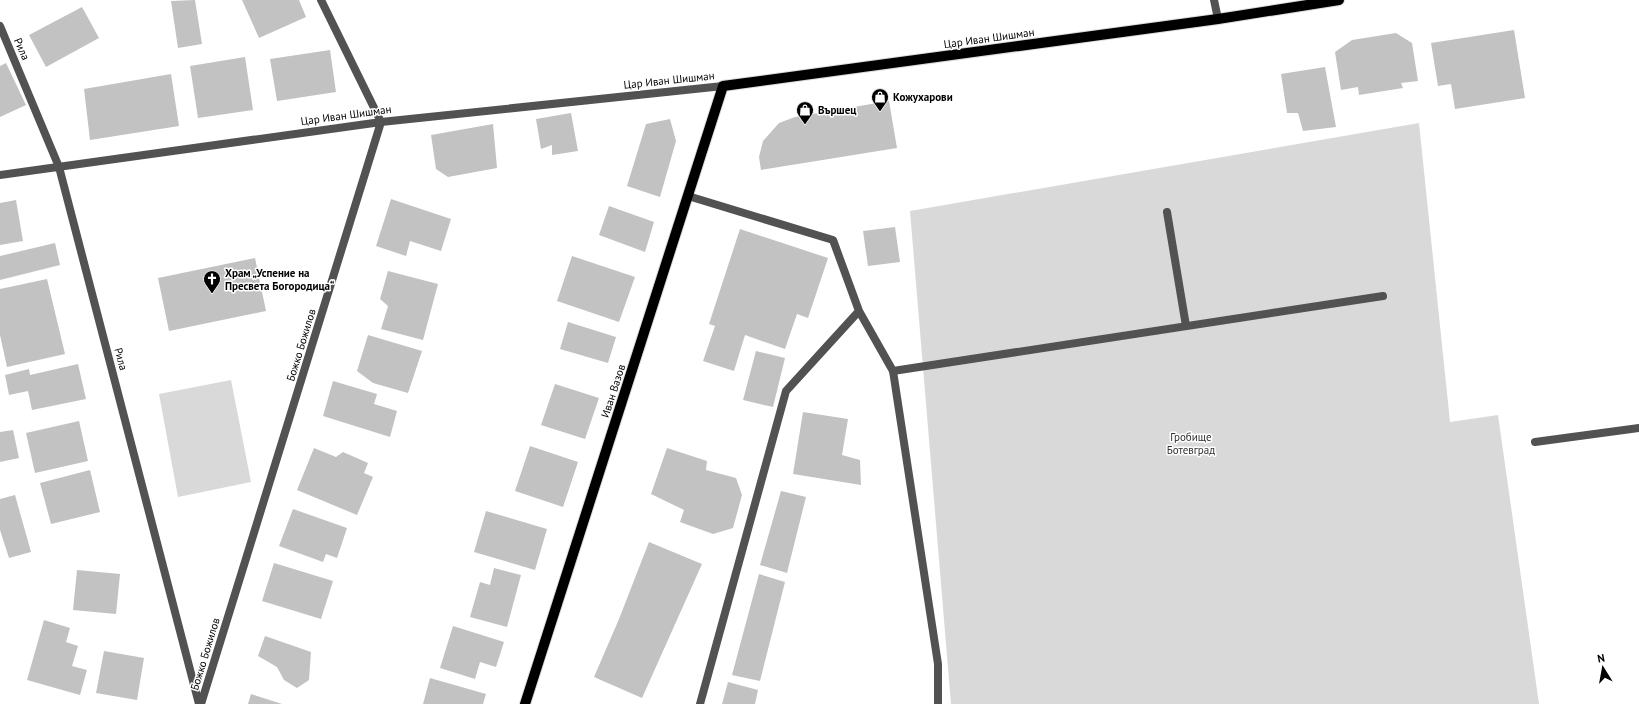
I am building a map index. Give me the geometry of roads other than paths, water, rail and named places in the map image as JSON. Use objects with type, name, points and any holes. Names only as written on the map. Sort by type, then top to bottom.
[{"type":"main road","name":"Цар Иван Шишман","points":[[723,86],[1218,19],[1302,3],[1339,0]]},
{"type":"main road","name":"Иван Вазов","points":[[525,704],[723,86]]},
{"type":"street","points":[[321,0],[381,122]]},
{"type":"street","points":[[1214,0],[1218,19]]},
{"type":"street","name":"Рила","points":[[0,26],[59,167],[200,704]]},
{"type":"street","name":"Цар Иван Шишман","points":[[0,175],[381,122],[723,86]]},
{"type":"street","name":"Божко Божилов","points":[[200,704],[381,122]]},
{"type":"street","points":[[688,196],[833,240],[859,311],[894,372],[938,664],[938,704]]},
{"type":"street","points":[[1167,212],[1186,326]]},
{"type":"street","points":[[894,372],[1383,296]]},
{"type":"street","points":[[700,704],[786,391],[859,311]]},
{"type":"street","points":[[1535,442],[1639,428]]},
{"type":"place","name":"Кожухарови","points":[[880,112]]},
{"type":"place","name":"Вършец","points":[[805,125]]},
{"type":"place","name":"Храм „Успение на Пресвета Богородица“","points":[[212,294]]},
{"type":"park label","name":"Гробище Ботевград","points":[[1191,443]]}]
